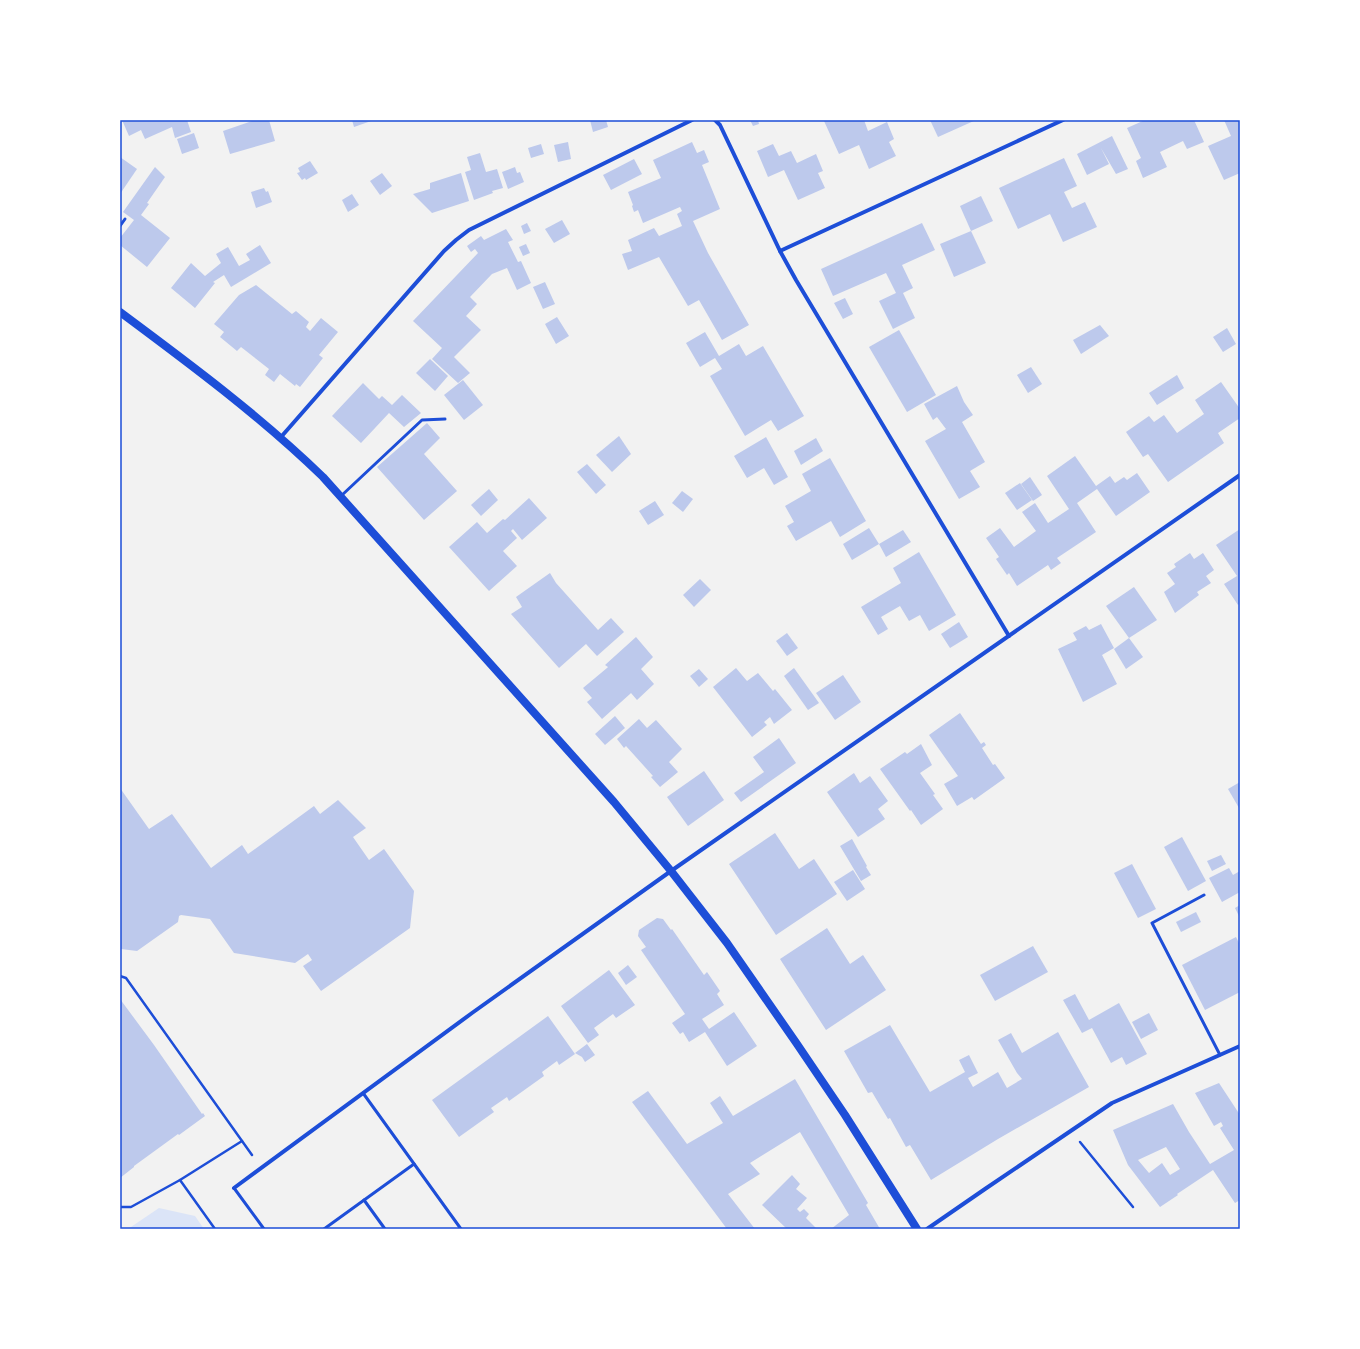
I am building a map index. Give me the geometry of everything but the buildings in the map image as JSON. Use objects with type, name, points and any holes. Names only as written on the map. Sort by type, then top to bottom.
[{"type":"main road","points":[[120,312],[281,437],[302,457],[341,496],[614,802],[671,871],[727,943],[798,1044],[849,1121],[917,1229]]},
{"type":"street","points":[[281,437],[444,251],[456,240],[469,230],[692,120]]},
{"type":"street","points":[[715,120],[720,125],[780,251],[800,287],[1009,636]]},
{"type":"street","points":[[780,251],[1063,120]]},
{"type":"street","points":[[234,1188],[472,1013],[671,871],[1240,475]]},
{"type":"street","points":[[928,1229],[1101,1110],[1119,1100],[1240,1046]]},
{"type":"lane","points":[[120,226],[125,219]]},
{"type":"lane","points":[[341,496],[422,420],[445,419]]},
{"type":"lane","points":[[1204,895],[1152,923],[1220,1055]]},
{"type":"lane","points":[[362,1093],[461,1229]]},
{"type":"lane","points":[[324,1229],[414,1164]]},
{"type":"lane","points":[[234,1188],[264,1229]]},
{"type":"lane","points":[[364,1200],[385,1229]]},
{"type":"path","points":[[120,976],[126,978],[261,1168]]},
{"type":"path","points":[[1071,1131],[1133,1207]]},
{"type":"path","points":[[120,1207],[131,1208],[180,1180],[242,1141]]},
{"type":"path","points":[[180,1180],[215,1229]]},
{"type":"shaded area","points":[[159,1208],[195,1216],[204,1229],[128,1229]]}]
